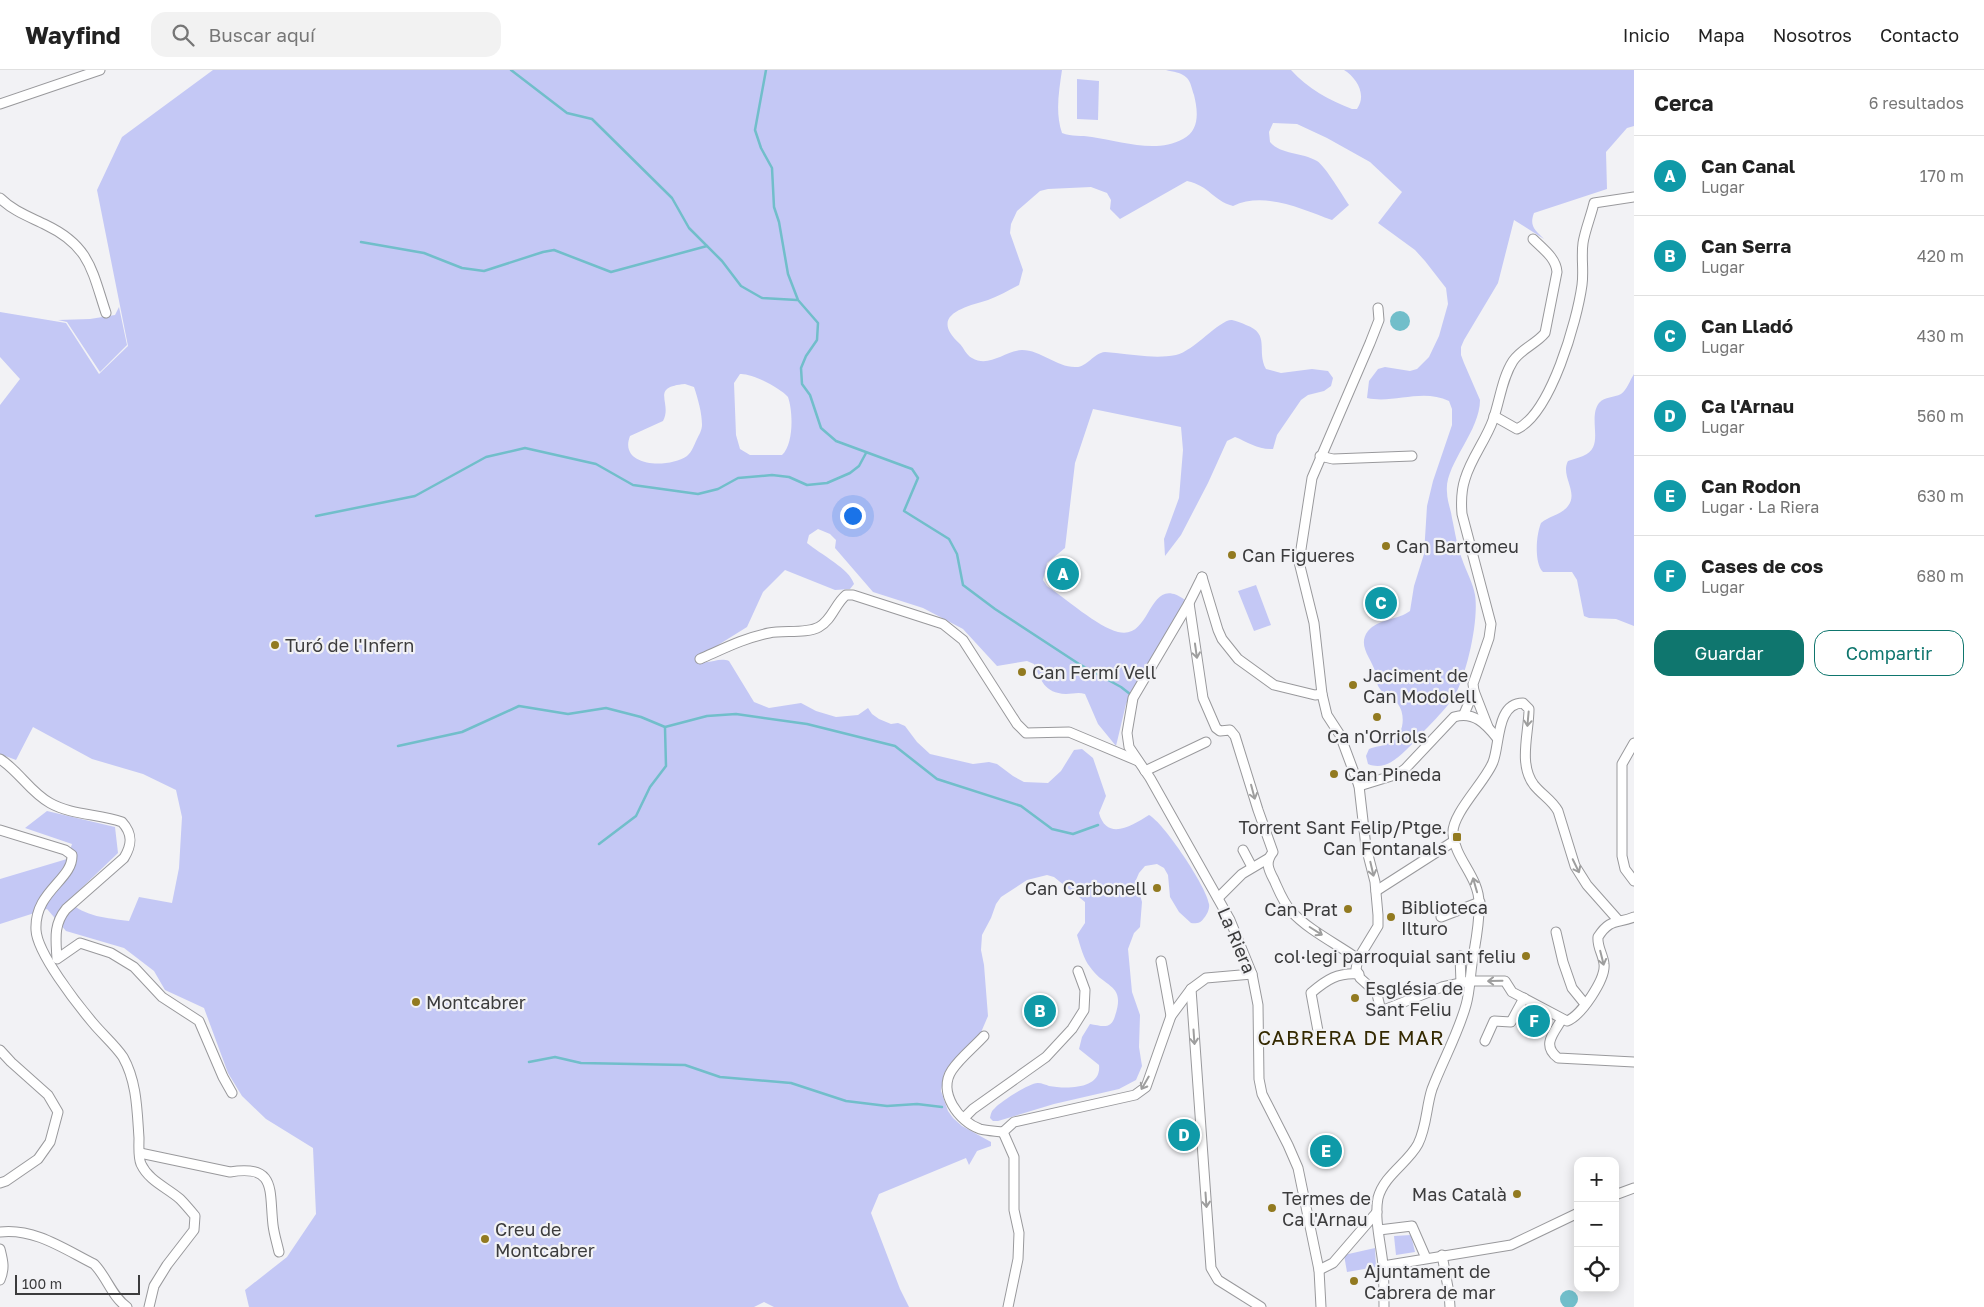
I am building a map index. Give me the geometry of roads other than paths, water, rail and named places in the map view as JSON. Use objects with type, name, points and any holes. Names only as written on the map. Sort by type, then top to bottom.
[{"type":"street","points":[[0,104],[100,70]]},
{"type":"street","points":[[1494,416],[1517,429],[1524,426],[1543,402],[1563,361],[1569,340],[1582,286],[1583,243],[1594,202],[1634,197]]},
{"type":"street","points":[[0,198],[13,208],[56,230],[78,247],[92,268],[106,313]]},
{"type":"street","points":[[1488,727],[1473,684],[1489,638],[1491,624],[1462,514],[1461,496],[1465,476],[1494,416],[1499,396],[1512,363],[1520,352],[1540,339],[1545,333],[1557,265],[1548,253],[1533,239]]},
{"type":"street","points":[[1378,308],[1379,320],[1312,478],[1299,562],[1314,622],[1322,694],[1327,715],[1340,735],[1359,786],[1366,847],[1376,891],[1378,926],[1358,959],[1356,969],[1358,974],[1370,987],[1376,990],[1381,1011],[1437,989],[1465,982],[1505,981],[1512,992],[1567,1021],[1580,1012],[1600,982],[1604,972],[1598,937],[1603,930],[1618,920],[1634,917]]},
{"type":"street","points":[[1320,456],[1333,459],[1412,456]]},
{"type":"street","name":"La Riera","points":[[1321,1307],[1318,1270],[1298,1168],[1288,1144],[1262,1094],[1258,1005],[1252,974],[1230,920],[1130,747],[1127,734],[1133,698],[1189,603],[1202,577],[1222,639],[1238,658],[1274,685],[1315,695],[1322,694]]},
{"type":"street","points":[[700,660],[746,638],[772,632],[817,628],[835,611],[846,595],[853,595],[943,624],[963,640],[1017,724],[1026,733],[1069,732],[1138,761]]},
{"type":"street","points":[[1189,603],[1203,698],[1216,728],[1220,731],[1230,730],[1236,736],[1258,810],[1273,852],[1269,858],[1268,868],[1290,910],[1303,922],[1358,959]]},
{"type":"street","points":[[1464,714],[1474,691]]},
{"type":"street","points":[[1465,982],[1472,968],[1480,902],[1473,877],[1458,852],[1452,831],[1462,809],[1494,762],[1497,738],[1509,708],[1515,703],[1523,703],[1529,709],[1526,766],[1533,784],[1553,803],[1558,811],[1571,855],[1579,873],[1587,885],[1618,920]]},
{"type":"street","points":[[1359,786],[1405,770],[1454,717],[1464,714],[1476,718],[1488,727],[1497,738]]},
{"type":"street","points":[[1145,771],[1206,742]]},
{"type":"street","points":[[1634,743],[1622,764],[1622,856],[1625,869],[1634,881]]},
{"type":"street","points":[[0,759],[12,767],[47,802],[64,809],[122,822],[127,827],[131,838],[130,848],[124,858],[66,909],[59,918],[56,931],[59,976]]},
{"type":"street","points":[[0,830],[65,850],[72,855],[73,862],[39,906],[36,918],[36,932],[40,947],[92,1022],[122,1057],[136,1088],[140,1162],[149,1177],[180,1200],[195,1216],[194,1230],[167,1265],[154,1286],[149,1307]]},
{"type":"street","points":[[1376,891],[1454,841]]},
{"type":"street","points":[[1243,850],[1252,867]]},
{"type":"street","points":[[1218,898],[1242,874],[1269,858]]},
{"type":"street","points":[[1441,917],[1480,902]]},
{"type":"street","points":[[1556,932],[1563,962],[1572,988],[1584,1004]]},
{"type":"street","points":[[58,959],[80,944],[111,953],[134,967],[162,997],[199,1021],[223,1077],[232,1093]]},
{"type":"street","points":[[1384,1307],[1383,1266],[1377,1212],[1382,1187],[1417,1146],[1423,1133],[1432,1090],[1466,1005],[1465,982],[1460,956]]},
{"type":"street","points":[[1161,961],[1171,1016]]},
{"type":"street","points":[[964,1118],[973,1109],[1046,1057],[1072,1029],[1084,1010],[1085,990],[1078,971]]},
{"type":"street","points":[[1003,1132],[1014,1122],[1135,1095],[1146,1087],[1171,1016],[1191,989],[1206,978],[1252,974]]},
{"type":"street","points":[[1318,1031],[1311,993],[1336,975],[1358,974]]},
{"type":"street","points":[[1191,989],[1211,1268],[1218,1280],[1260,1307]]},
{"type":"street","points":[[1485,1041],[1494,1021],[1511,1022],[1524,998]]},
{"type":"street","points":[[1562,1019],[1551,1037],[1549,1046],[1551,1053],[1558,1058],[1634,1062]]},
{"type":"street","points":[[984,1036],[952,1071],[947,1082],[949,1094],[953,1108],[978,1128],[1003,1132]]},
{"type":"street","points":[[0,1050],[48,1095],[58,1112],[50,1142],[38,1159],[6,1181],[0,1183]]},
{"type":"street","points":[[1003,1132],[1014,1157],[1014,1210],[1019,1233],[1018,1259],[1008,1307]]},
{"type":"street","points":[[140,1153],[230,1172],[241,1170],[260,1173],[266,1178],[272,1198],[273,1225],[279,1252]]},
{"type":"street","points":[[1619,1194],[1634,1188]]},
{"type":"street","points":[[1318,1270],[1333,1263],[1377,1212]]},
{"type":"street","points":[[1383,1266],[1442,1255],[1511,1246],[1574,1215]]},
{"type":"street","points":[[1379,1230],[1412,1226],[1426,1258]]},
{"type":"street","points":[[0,1232],[23,1232],[44,1238],[94,1264],[100,1270],[116,1296],[127,1307]]},
{"type":"street","points":[[0,1249],[4,1262],[4,1272],[0,1280]]},
{"type":"street","points":[[1442,1255],[1450,1307]]},
{"type":"waterway","points":[[511,70],[567,113],[592,119],[672,198],[689,228],[722,261],[741,286],[762,298],[797,300]]},
{"type":"waterway","points":[[766,70],[755,130],[761,148],[772,168],[774,207],[779,222],[788,274],[798,300],[818,323],[817,340],[806,356],[801,368],[802,384],[810,395],[821,428],[836,441],[912,469],[918,478],[904,511],[949,539],[957,554],[963,585],[995,609],[1079,664],[1130,694]]},
{"type":"waterway","points":[[361,242],[424,253],[462,268],[484,271],[554,250],[611,272],[707,246]]},
{"type":"waterway","points":[[316,516],[415,496],[486,457],[525,448],[596,464],[633,485],[698,494],[718,489],[738,478],[772,475],[789,477],[807,485],[827,483],[850,473],[859,466],[866,453]]},
{"type":"waterway","points":[[398,746],[462,732],[519,706],[568,714],[606,708],[641,717],[665,727],[707,716],[736,714],[807,724],[895,746],[937,779],[1021,806],[1052,829],[1073,834],[1098,825]]},
{"type":"waterway","points":[[599,844],[636,816],[650,787],[666,766],[665,728]]},
{"type":"waterway","points":[[529,1062],[555,1057],[581,1063],[685,1065],[720,1077],[791,1083],[846,1101],[887,1106],[917,1104],[942,1107]]},
{"type":"place","name":"Can Bartomeu","points":[[1386,546]]},
{"type":"place","name":"Can Figueres","points":[[1232,555]]},
{"type":"place","name":"Can Canal","points":[[1063,574]]},
{"type":"place","name":"Can Lladó","points":[[1381,603]]},
{"type":"place","name":"Turó de l'Infern","points":[[275,645]]},
{"type":"place","name":"Can Fermí Vell","points":[[1022,672]]},
{"type":"place","name":"Jaciment de Can Modolell","points":[[1353,685]]},
{"type":"place","name":"Ca n'Orriols","points":[[1377,717]]},
{"type":"place","name":"Can Pineda","points":[[1334,774]]},
{"type":"place","name":"Torrent Sant Felip/Ptge. Can Fontanals","points":[[1457,837]]},
{"type":"place","name":"Can Carbonell","points":[[1157,888]]},
{"type":"place","name":"Can Prat","points":[[1348,909]]},
{"type":"place","name":"Biblioteca Ilturo","points":[[1391,917]]},
{"type":"place","name":"col·legi parroquial sant feliu","points":[[1526,956]]},
{"type":"place","name":"Església de Sant Feliu","points":[[1355,998]]},
{"type":"place","name":"Montcabrer","points":[[416,1002]]},
{"type":"place","name":"Can Serra","points":[[1040,1011]]},
{"type":"place","name":"Cases de cos","points":[[1534,1021]]},
{"type":"place","name":"Ca l'Arnau","points":[[1184,1135]]},
{"type":"place","name":"Can Rodon","points":[[1326,1151]]},
{"type":"place","name":"Mas Català","points":[[1517,1194]]},
{"type":"place","name":"Termes de Ca l'Arnau","points":[[1272,1208]]},
{"type":"place","name":"Creu de Montcabrer","points":[[485,1239]]},
{"type":"place","name":"Ajuntament de Cabrera de mar","points":[[1354,1281]]},
{"type":"district","name":"CABRERA DE MAR","points":[[1351,1037]]}]
